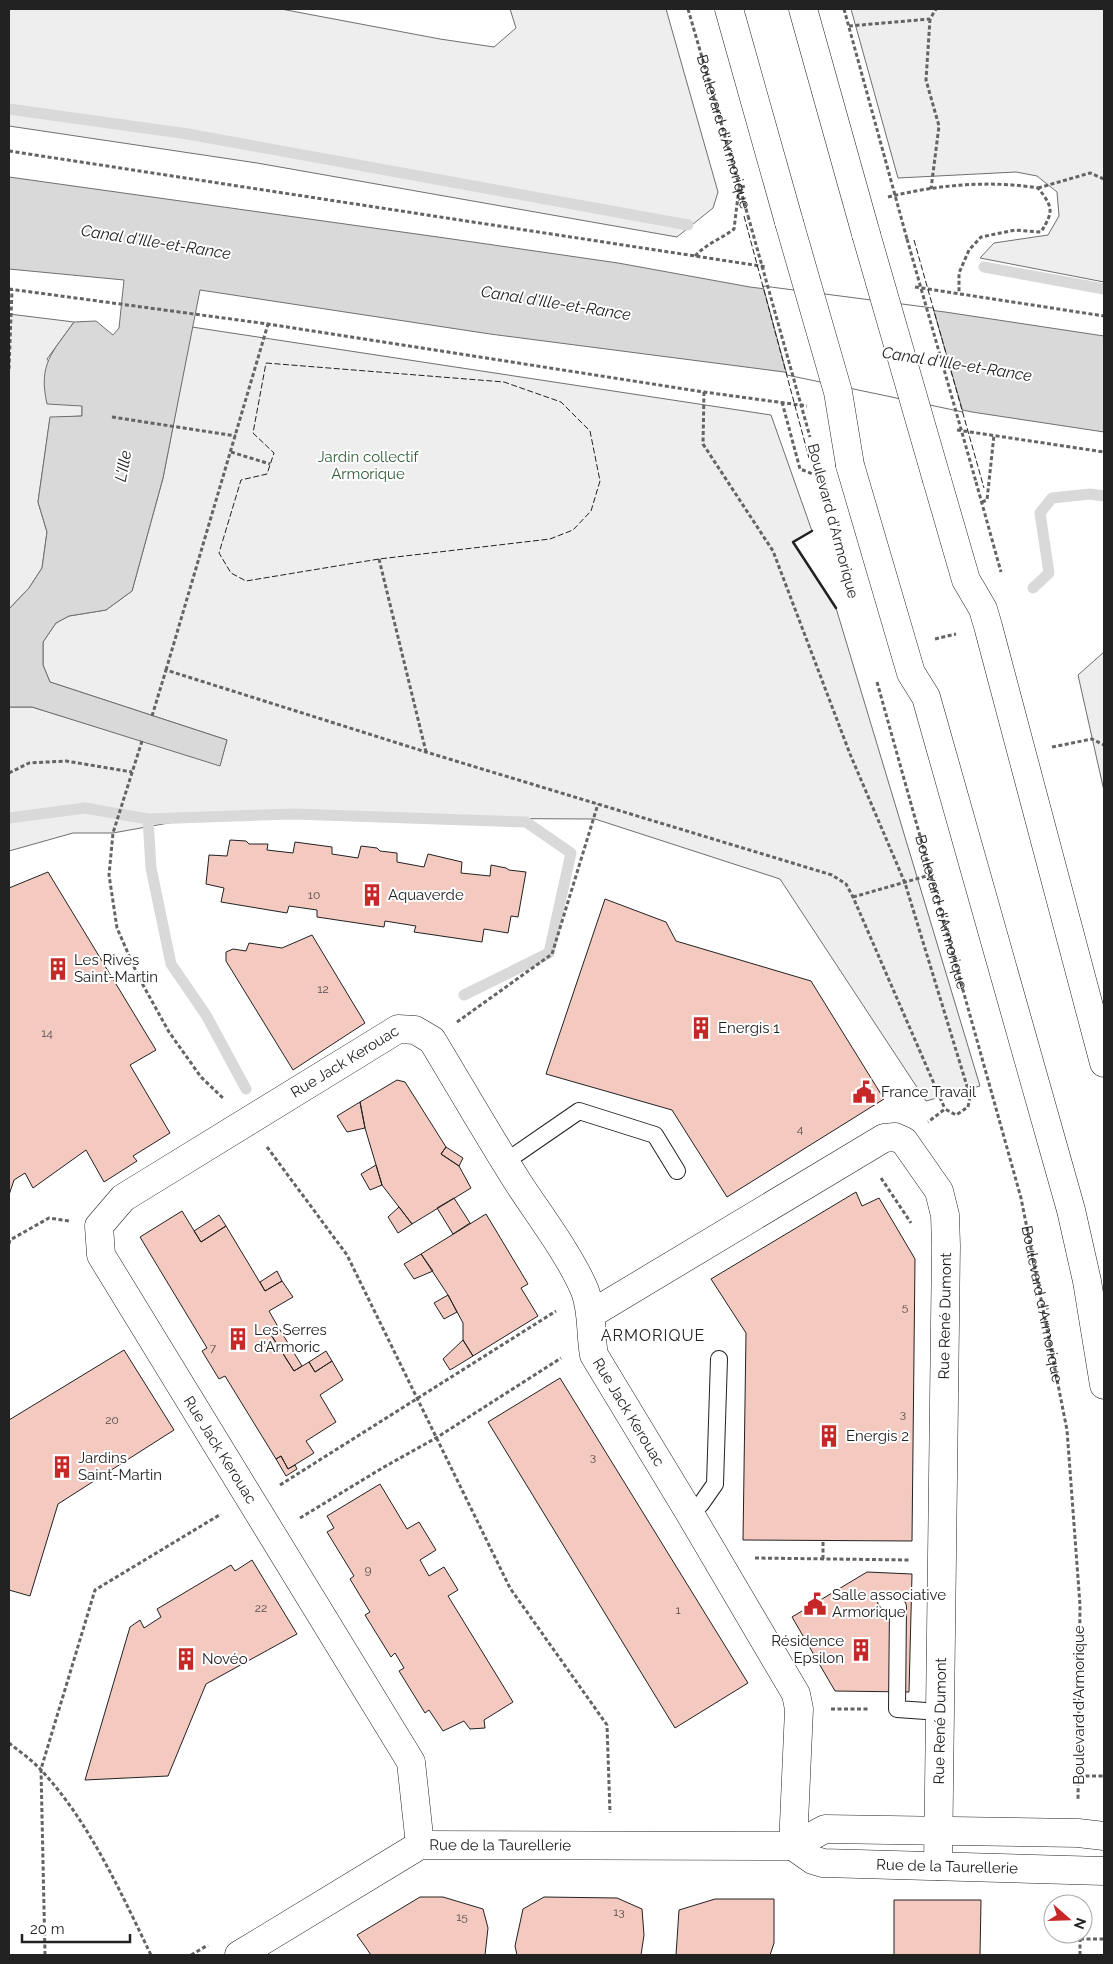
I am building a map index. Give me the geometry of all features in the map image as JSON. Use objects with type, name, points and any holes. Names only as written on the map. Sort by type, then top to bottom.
[{"type":"street","name":"Boulevard d'Armorique","points":[[729,9],[838,392],[850,465],[911,673],[926,697],[1051,1134],[1081,1254],[1104,1385]]},
{"type":"street","points":[[802,9],[966,580],[983,609],[988,626],[1104,1063]]},
{"type":"street","name":"Rue Jack Kerouac","points":[[420,1845],[411,1762],[101,1255],[98,1226],[123,1198],[398,1029],[414,1030],[432,1040],[505,1162],[574,1270],[589,1315],[594,1355],[796,1694],[799,1709],[794,1846]]},
{"type":"street","points":[[589,1315],[884,1138],[895,1137],[904,1141]]},
{"type":"street","name":"Rue René Dumont","points":[[904,1141],[938,1191],[946,1215],[938,1866]]},
{"type":"street","points":[[794,1846],[824,1829],[1091,1835]]},
{"type":"street","name":"Rue de la Taurellerie","points":[[239,1955],[420,1845],[611,1844],[794,1846],[813,1860],[823,1863],[1104,1871]]},
{"type":"lane","points":[[505,1162],[579,1111],[655,1135],[677,1171]]},
{"type":"lane","points":[[689,1512],[701,1504],[715,1484],[719,1359]]},
{"type":"lane","points":[[886,1601],[898,1607],[897,1709],[940,1712]]},
{"type":"path","name":"Boulevard d'Armorique","points":[[688,9],[811,440]]},
{"type":"path","points":[[844,9],[1002,574]]},
{"type":"path","points":[[931,188],[939,126],[926,80],[930,19],[936,9]]},
{"type":"path","points":[[849,26],[930,19]]},
{"type":"path","points":[[9,150],[773,268]]},
{"type":"path","points":[[858,204],[931,188],[964,185],[1020,185],[1038,188],[1090,173],[1104,179]]},
{"type":"path","points":[[959,293],[959,273],[969,250],[981,237],[1015,230],[1041,232],[1050,218],[1050,203],[1038,188]]},
{"type":"path","points":[[694,257],[702,248],[724,237],[734,229],[736,212]]},
{"type":"path","points":[[910,286],[1104,316]]},
{"type":"path","points":[[9,369],[10,289],[268,324],[811,407]]},
{"type":"path","points":[[152,716],[268,324]]},
{"type":"path","points":[[166,670],[426,752],[832,875],[846,884],[853,897],[945,1109],[956,1115],[968,1107],[970,1096],[905,883],[850,754],[773,551],[703,444],[704,392]]},
{"type":"path","points":[[782,402],[800,470]]},
{"type":"path","points":[[112,417],[236,436]]},
{"type":"path","points":[[956,429],[1104,452]]},
{"type":"path","points":[[982,502],[987,500],[994,436]]},
{"type":"path","points":[[231,452],[270,464]]},
{"type":"path","name":"Boulevard d'Armorique","points":[[818,468],[821,477]]},
{"type":"path","points":[[379,559],[426,752]]},
{"type":"path","points":[[903,647],[988,626]]},
{"type":"path","name":"Boulevard d'Armorique","points":[[875,675],[1021,1198],[1067,1430],[1080,1604],[1079,1776],[1091,1835]]},
{"type":"path","points":[[1050,748],[1092,739],[1104,745]]},
{"type":"path","points":[[142,742],[115,825],[109,876],[117,928],[138,976],[169,1032],[200,1077],[248,1122],[347,1255],[510,1588],[607,1725],[611,1844]]},
{"type":"path","points":[[9,773],[29,763],[66,761],[132,772]]},
{"type":"path","points":[[432,1040],[552,954],[598,804]]},
{"type":"path","points":[[853,897],[930,875]]},
{"type":"path","points":[[904,1141],[945,1109]]},
{"type":"path","points":[[864,1150],[920,1236],[934,1244],[946,1246]]},
{"type":"path","points":[[9,1244],[10,1240],[48,1218],[98,1226]]},
{"type":"path","points":[[302,1471],[364,1433],[416,1397],[485,1356],[589,1315]]},
{"type":"path","points":[[316,1508],[436,1438],[508,1393],[589,1315]]},
{"type":"path","points":[[45,1955],[41,1769],[94,1590],[250,1496]]},
{"type":"path","points":[[823,1541],[823,1559]]},
{"type":"path","points":[[726,1574],[754,1558],[942,1559]]},
{"type":"path","points":[[799,1709],[897,1709]]},
{"type":"path","points":[[9,1743],[41,1769],[69,1805],[109,1869],[151,1955]]},
{"type":"path","points":[[1079,1776],[1104,1776]]},
{"type":"green space","points":[[9,9],[281,9],[440,39],[494,47],[516,28],[510,9],[666,9],[718,192],[713,208],[677,237],[257,163],[9,126]]},
{"type":"green space","points":[[851,9],[1104,9],[1104,282],[980,258],[994,243],[1048,235],[1059,216],[1057,192],[1037,176],[1016,172],[898,178]]},
{"type":"green space","points":[[9,314],[74,322],[47,359],[82,406],[82,416],[50,418],[38,502],[47,532],[42,568],[29,588],[9,609]]},
{"type":"green space","name":"Jardin collectif Armorique","points":[[192,327],[771,415],[812,531],[793,543],[836,608],[980,1086],[926,1101],[780,879],[595,819],[202,817],[113,833],[73,833],[9,851],[9,707],[32,707],[220,765],[227,740],[50,682],[43,665],[43,642],[56,623],[69,616],[106,610],[132,591],[163,478]]},
{"type":"green space","points":[[1104,652],[1104,791],[1078,675]]},
{"type":"water","points":[[9,177],[618,263],[750,287],[945,312],[1104,336],[1104,432],[972,412],[792,373],[490,334],[200,290],[163,478],[132,591],[106,610],[69,616],[56,623],[43,642],[43,665],[50,682],[227,740],[220,766],[32,707],[9,707],[9,609],[29,588],[42,568],[47,532],[38,502],[50,417],[82,416],[82,406],[47,404],[44,379],[46,369],[53,351],[74,322],[96,321],[113,335],[119,328],[124,280],[9,269]]},
{"type":"pier","points":[[763,286],[933,308],[963,412],[787,375]]},
{"type":"building","name":"Aquaverde","points":[[230,840],[246,841],[249,844],[268,844],[267,850],[293,853],[295,842],[332,847],[332,854],[358,858],[361,846],[397,853],[397,862],[424,867],[428,854],[462,862],[461,873],[490,876],[491,865],[526,872],[518,917],[511,916],[508,933],[484,929],[482,942],[414,932],[416,926],[385,921],[384,927],[317,917],[317,910],[289,906],[287,913],[221,902],[224,888],[206,884],[209,855],[227,856]]},
{"type":"building","name":"Les Rives Saint-Martin","points":[[48,872],[156,1050],[130,1065],[170,1133],[133,1156],[137,1161],[104,1182],[86,1150],[33,1188],[25,1173],[14,1180],[9,1195],[9,888]]},
{"type":"building","name":"Energis 1","points":[[605,899],[666,922],[676,941],[811,981],[884,1099],[727,1197],[672,1110],[546,1074]]},
{"type":"building","points":[[312,935],[365,1023],[293,1070],[226,961],[226,952],[233,949],[246,951],[249,943],[282,948]]},
{"type":"building","points":[[397,1080],[405,1082],[446,1147],[441,1154],[459,1166],[471,1188],[412,1224],[382,1185],[365,1128],[360,1102]]},
{"type":"building","points":[[360,1102],[365,1128],[347,1132],[337,1116]]},
{"type":"building","points":[[446,1147],[463,1158],[459,1166],[441,1154]]},
{"type":"building","points":[[376,1165],[382,1185],[370,1190],[361,1174]]},
{"type":"building","name":"Energis 2","points":[[856,1192],[862,1206],[879,1198],[915,1259],[912,1541],[743,1540],[746,1333],[711,1279]]},
{"type":"building","points":[[454,1198],[470,1223],[453,1234],[437,1208]]},
{"type":"building","points":[[399,1207],[412,1224],[398,1233],[388,1217]]},
{"type":"building","name":"Les Serres d'Armoric","points":[[182,1211],[201,1242],[226,1226],[265,1291],[282,1281],[293,1297],[269,1311],[277,1325],[268,1330],[294,1371],[309,1362],[315,1372],[332,1361],[343,1380],[320,1395],[336,1422],[306,1441],[314,1453],[288,1469],[281,1456],[276,1459],[225,1376],[219,1379],[202,1351],[207,1348],[140,1237]]},
{"type":"building","points":[[486,1214],[528,1284],[521,1288],[538,1316],[473,1356],[463,1340],[463,1323],[448,1295],[421,1254]]},
{"type":"building","points":[[219,1215],[226,1226],[201,1242],[194,1231]]},
{"type":"building","points":[[421,1254],[433,1271],[414,1279],[404,1264]]},
{"type":"building","points":[[277,1271],[282,1281],[265,1291],[260,1282]]},
{"type":"building","points":[[448,1295],[457,1312],[444,1319],[434,1303]]},
{"type":"building","points":[[277,1325],[302,1366],[294,1371],[268,1330]]},
{"type":"building","points":[[463,1340],[473,1356],[450,1370],[443,1359]]},
{"type":"building","name":"Jardins Saint-Martin","points":[[124,1350],[174,1430],[58,1504],[30,1596],[9,1590],[9,1420]]},
{"type":"building","points":[[326,1351],[332,1361],[315,1372],[309,1362]]},
{"type":"building","points":[[560,1378],[748,1683],[675,1728],[488,1422]]},
{"type":"building","points":[[281,1456],[288,1469],[295,1465],[297,1469],[286,1476],[276,1459]]},
{"type":"building","points":[[380,1484],[407,1529],[419,1522],[436,1550],[420,1560],[429,1576],[444,1567],[458,1590],[448,1596],[513,1702],[484,1720],[485,1728],[470,1729],[464,1721],[443,1731],[429,1710],[425,1713],[399,1671],[404,1668],[395,1653],[391,1657],[365,1615],[370,1612],[350,1579],[354,1576],[327,1532],[334,1528],[327,1516]]},
{"type":"building","name":"Novéo","points":[[252,1560],[297,1634],[206,1684],[168,1776],[85,1780],[130,1627],[140,1620],[144,1628],[161,1617],[157,1609],[231,1565],[235,1571]]},
{"type":"building","name":"Résidence Epsilon","points":[[867,1572],[912,1574],[909,1692],[835,1691],[792,1617]]},
{"type":"building","points":[[420,1897],[443,1897],[483,1909],[488,1928],[485,1955],[371,1955],[357,1935]]},
{"type":"building","points":[[544,1897],[617,1898],[642,1909],[644,1935],[641,1955],[517,1955],[515,1946],[523,1909]]},
{"type":"building","points":[[715,1899],[774,1899],[774,1943],[770,1955],[676,1955],[679,1910]]},
{"type":"building","points":[[894,1900],[981,1900],[980,1955],[894,1955]]},
{"type":"waterway","points":[[9,109],[188,134],[688,225]]},
{"type":"waterway","points":[[984,267],[1104,289]]},
{"type":"waterway","points":[[1033,588],[1049,573],[1040,513],[1052,498],[1090,494],[1104,496]]},
{"type":"waterway","points":[[9,818],[85,808],[148,819]]},
{"type":"waterway","points":[[246,1089],[206,1015],[171,964],[151,868],[148,819],[293,814],[526,822],[571,853],[549,953],[464,995]]},
{"type":"fence","points":[[744,216],[809,458]]},
{"type":"fence","points":[[914,240],[984,488]]},
{"type":"fence","points":[[266,363],[504,382],[561,402],[590,431],[600,481],[591,511],[573,530],[550,539],[379,559],[246,581],[231,573],[219,553],[241,480],[267,474],[274,453],[253,433],[266,363]]},
{"type":"wall","points":[[812,531],[793,542],[836,608]]},
{"type":"place","name":"Aquaverde","points":[[372,895]]},
{"type":"place","name":"Les Rives Saint-Martin","points":[[58,969]]},
{"type":"place","name":"Energis 1","points":[[701,1028]]},
{"type":"place","name":"France Travail","points":[[864,1092]]},
{"type":"place","name":"Les Serres d'Armoric","points":[[238,1339]]},
{"type":"place","name":"Energis 2","points":[[829,1436]]},
{"type":"place","name":"Jardins Saint-Martin","points":[[62,1467]]},
{"type":"place","name":"Salle associative Armorique","points":[[815,1604]]},
{"type":"place","name":"Résidence Epsilon","points":[[861,1650]]},
{"type":"place","name":"Novéo","points":[[186,1659]]},
{"type":"district","name":"ARMORIQUE","points":[[653,1335]]},
{"type":"water label","name":"Canal d'Ille-et-Rance","points":[[156,242]]},
{"type":"water label","name":"Canal d'Ille-et-Rance","points":[[556,303]]},
{"type":"water label","name":"Canal d'Ille-et-Rance","points":[[957,364]]},
{"type":"water label","name":"L'Ille","points":[[123,466]]}]
